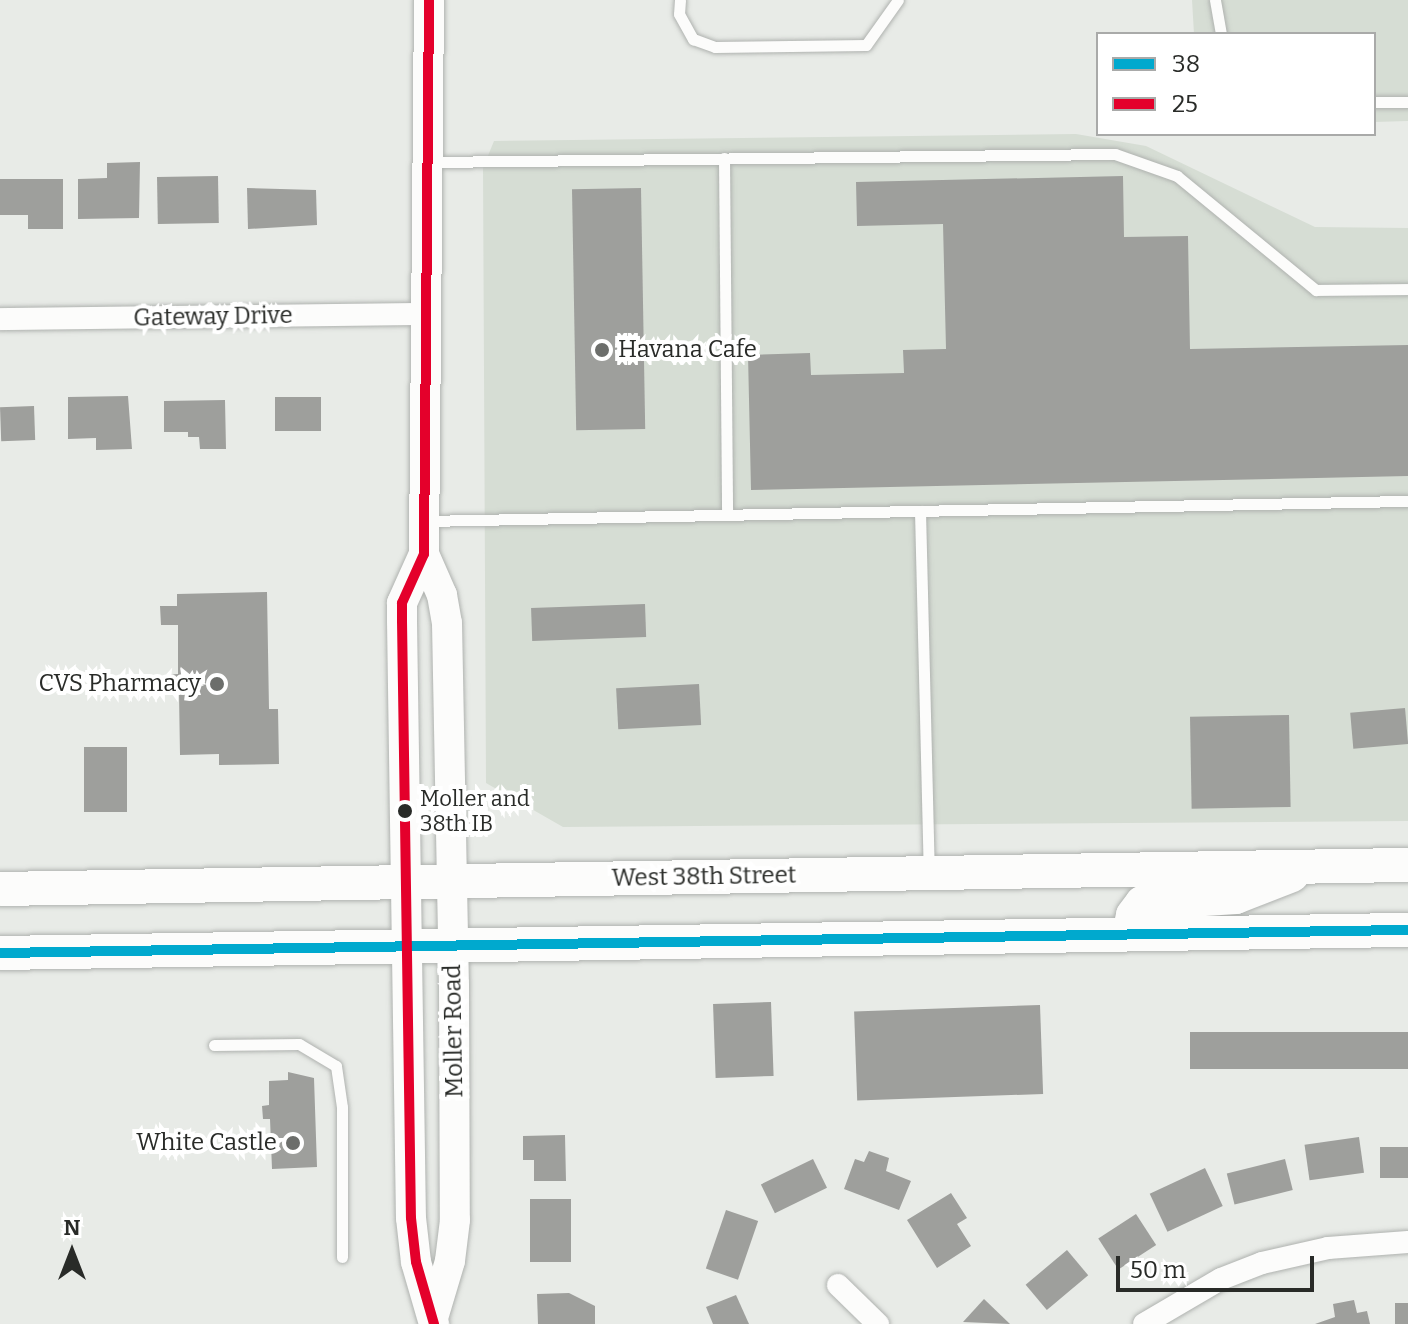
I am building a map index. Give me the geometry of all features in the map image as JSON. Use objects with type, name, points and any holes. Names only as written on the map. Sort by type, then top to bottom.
[{"type":"main road","name":"Moller Road","points":[[429,0],[424,554],[402,603],[411,1218],[422,1290],[434,1321]]},
{"type":"main road","name":"Moller Road","points":[[424,554],[442,595],[447,623],[453,946],[455,1220],[450,1261],[434,1321]]},
{"type":"main road","name":"West 38th Street","points":[[0,889],[1408,865]]},
{"type":"main road","points":[[1129,934],[1133,915],[1142,903],[1236,897],[1311,867]]},
{"type":"main road","points":[[0,953],[1402,928]]},
{"type":"street","name":"Gateway Drive","points":[[0,319],[426,314]]},
{"type":"street","points":[[1144,1324],[1221,1279],[1262,1263],[1340,1246],[1408,1242]]},
{"type":"street","points":[[838,1285],[878,1324]]},
{"type":"lane","points":[[680,0],[679,14],[693,39],[715,47],[866,45],[898,0]]},
{"type":"lane","points":[[1215,0],[1221,32]]},
{"type":"lane","points":[[1376,102],[1408,102]]},
{"type":"lane","points":[[429,162],[1115,154],[1177,176],[1316,290],[1408,289]]},
{"type":"lane","points":[[724,158],[727,515]]},
{"type":"lane","points":[[425,521],[1408,501]]},
{"type":"lane","points":[[920,511],[929,873]]},
{"type":"lane","points":[[214,1045],[299,1044],[336,1066],[342,1107],[342,1257]]},
{"type":"shaded area","points":[[1192,0],[1408,0],[1408,121],[1376,122],[1376,32],[1194,32]]},
{"type":"shaded area","points":[[1076,134],[1146,146],[1315,227],[1408,228],[1408,821],[563,827],[486,783],[483,168],[494,141]]},
{"type":"building","points":[[140,162],[139,218],[78,219],[78,179],[107,178],[107,163]]},
{"type":"building","points":[[218,176],[219,223],[158,224],[157,177]]},
{"type":"building","points":[[1123,176],[1124,237],[1188,236],[1190,349],[1408,345],[1408,476],[751,490],[748,355],[810,353],[811,375],[904,373],[903,350],[946,349],[943,224],[857,226],[856,182]]},
{"type":"building","points":[[0,179],[63,179],[63,229],[28,229],[28,215],[0,215]]},
{"type":"building","points":[[247,188],[316,190],[317,225],[248,229]]},
{"type":"building","points":[[641,188],[645,429],[576,430],[572,189]]},
{"type":"building","points":[[128,396],[132,449],[96,450],[96,438],[68,439],[68,397]]},
{"type":"building","points":[[275,397],[321,397],[321,431],[275,431]]},
{"type":"building","points":[[225,400],[226,449],[200,449],[199,437],[188,437],[188,432],[164,432],[164,401]]},
{"type":"building","points":[[34,406],[35,440],[1,441],[0,407]]},
{"type":"building","name":"CVS Pharmacy","points":[[267,592],[269,709],[278,709],[279,764],[219,765],[219,754],[180,755],[179,694],[165,694],[165,675],[178,674],[178,625],[161,625],[160,606],[177,606],[177,594]]},
{"type":"building","points":[[645,604],[646,637],[532,641],[531,608]]},
{"type":"building","points":[[699,684],[701,725],[618,729],[616,688]]},
{"type":"building","points":[[1405,708],[1408,744],[1353,749],[1350,713]]},
{"type":"building","points":[[1289,715],[1291,807],[1192,809],[1190,717]]},
{"type":"building","points":[[84,747],[127,747],[127,812],[84,812]]},
{"type":"building","points":[[771,1002],[774,1076],[716,1078],[713,1004]]},
{"type":"building","points":[[1040,1005],[1043,1094],[857,1100],[854,1011]]},
{"type":"building","points":[[1190,1032],[1408,1032],[1408,1069],[1190,1069]]},
{"type":"building","name":"White Castle","points":[[288,1072],[314,1078],[317,1167],[272,1169],[270,1119],[263,1119],[262,1106],[269,1105],[269,1081],[288,1080]]},
{"type":"building","points":[[565,1135],[566,1181],[534,1181],[534,1160],[523,1160],[523,1136]]},
{"type":"building","points":[[1359,1137],[1364,1173],[1310,1180],[1305,1145]]},
{"type":"building","points":[[1380,1147],[1408,1147],[1408,1178],[1380,1178]]},
{"type":"building","points":[[869,1151],[889,1158],[886,1171],[911,1181],[899,1210],[844,1189],[855,1159],[864,1162]]},
{"type":"building","points":[[813,1159],[827,1188],[775,1213],[761,1184]]},
{"type":"building","points":[[1285,1159],[1293,1190],[1235,1205],[1227,1174]]},
{"type":"building","points":[[1205,1168],[1223,1206],[1167,1232],[1150,1194]]},
{"type":"building","points":[[951,1193],[967,1218],[957,1224],[971,1246],[937,1268],[907,1220]]},
{"type":"building","points":[[530,1199],[571,1199],[571,1262],[530,1262]]},
{"type":"building","points":[[726,1210],[758,1221],[738,1280],[706,1269]]},
{"type":"building","points":[[1136,1214],[1156,1245],[1118,1270],[1098,1239]]},
{"type":"building","points":[[1067,1250],[1088,1275],[1047,1310],[1026,1285]]},
{"type":"building","points":[[569,1293],[595,1306],[595,1324],[538,1324],[537,1294]]},
{"type":"building","points":[[736,1295],[749,1324],[713,1324],[706,1307]]},
{"type":"building","points":[[984,1299],[1010,1324],[963,1322]]},
{"type":"building","points":[[1354,1300],[1357,1313],[1367,1311],[1370,1324],[1315,1324],[1335,1317],[1333,1304]]},
{"type":"building","points":[[1395,1303],[1408,1303],[1408,1324],[1395,1324]]},
{"type":"transit line","name":"25","points":[[429,0],[424,554],[402,603],[402,621],[411,1218],[416,1262],[434,1324]]},
{"type":"transit line","name":"38","points":[[0,953],[1408,930]]},
{"type":"place","name":"Havana Cafe","points":[[602,350]]},
{"type":"place","name":"CVS Pharmacy","points":[[217,684]]},
{"type":"place","name":"Moller and 38th IB","points":[[405,811]]},
{"type":"place","name":"White Castle","points":[[293,1143]]}]
